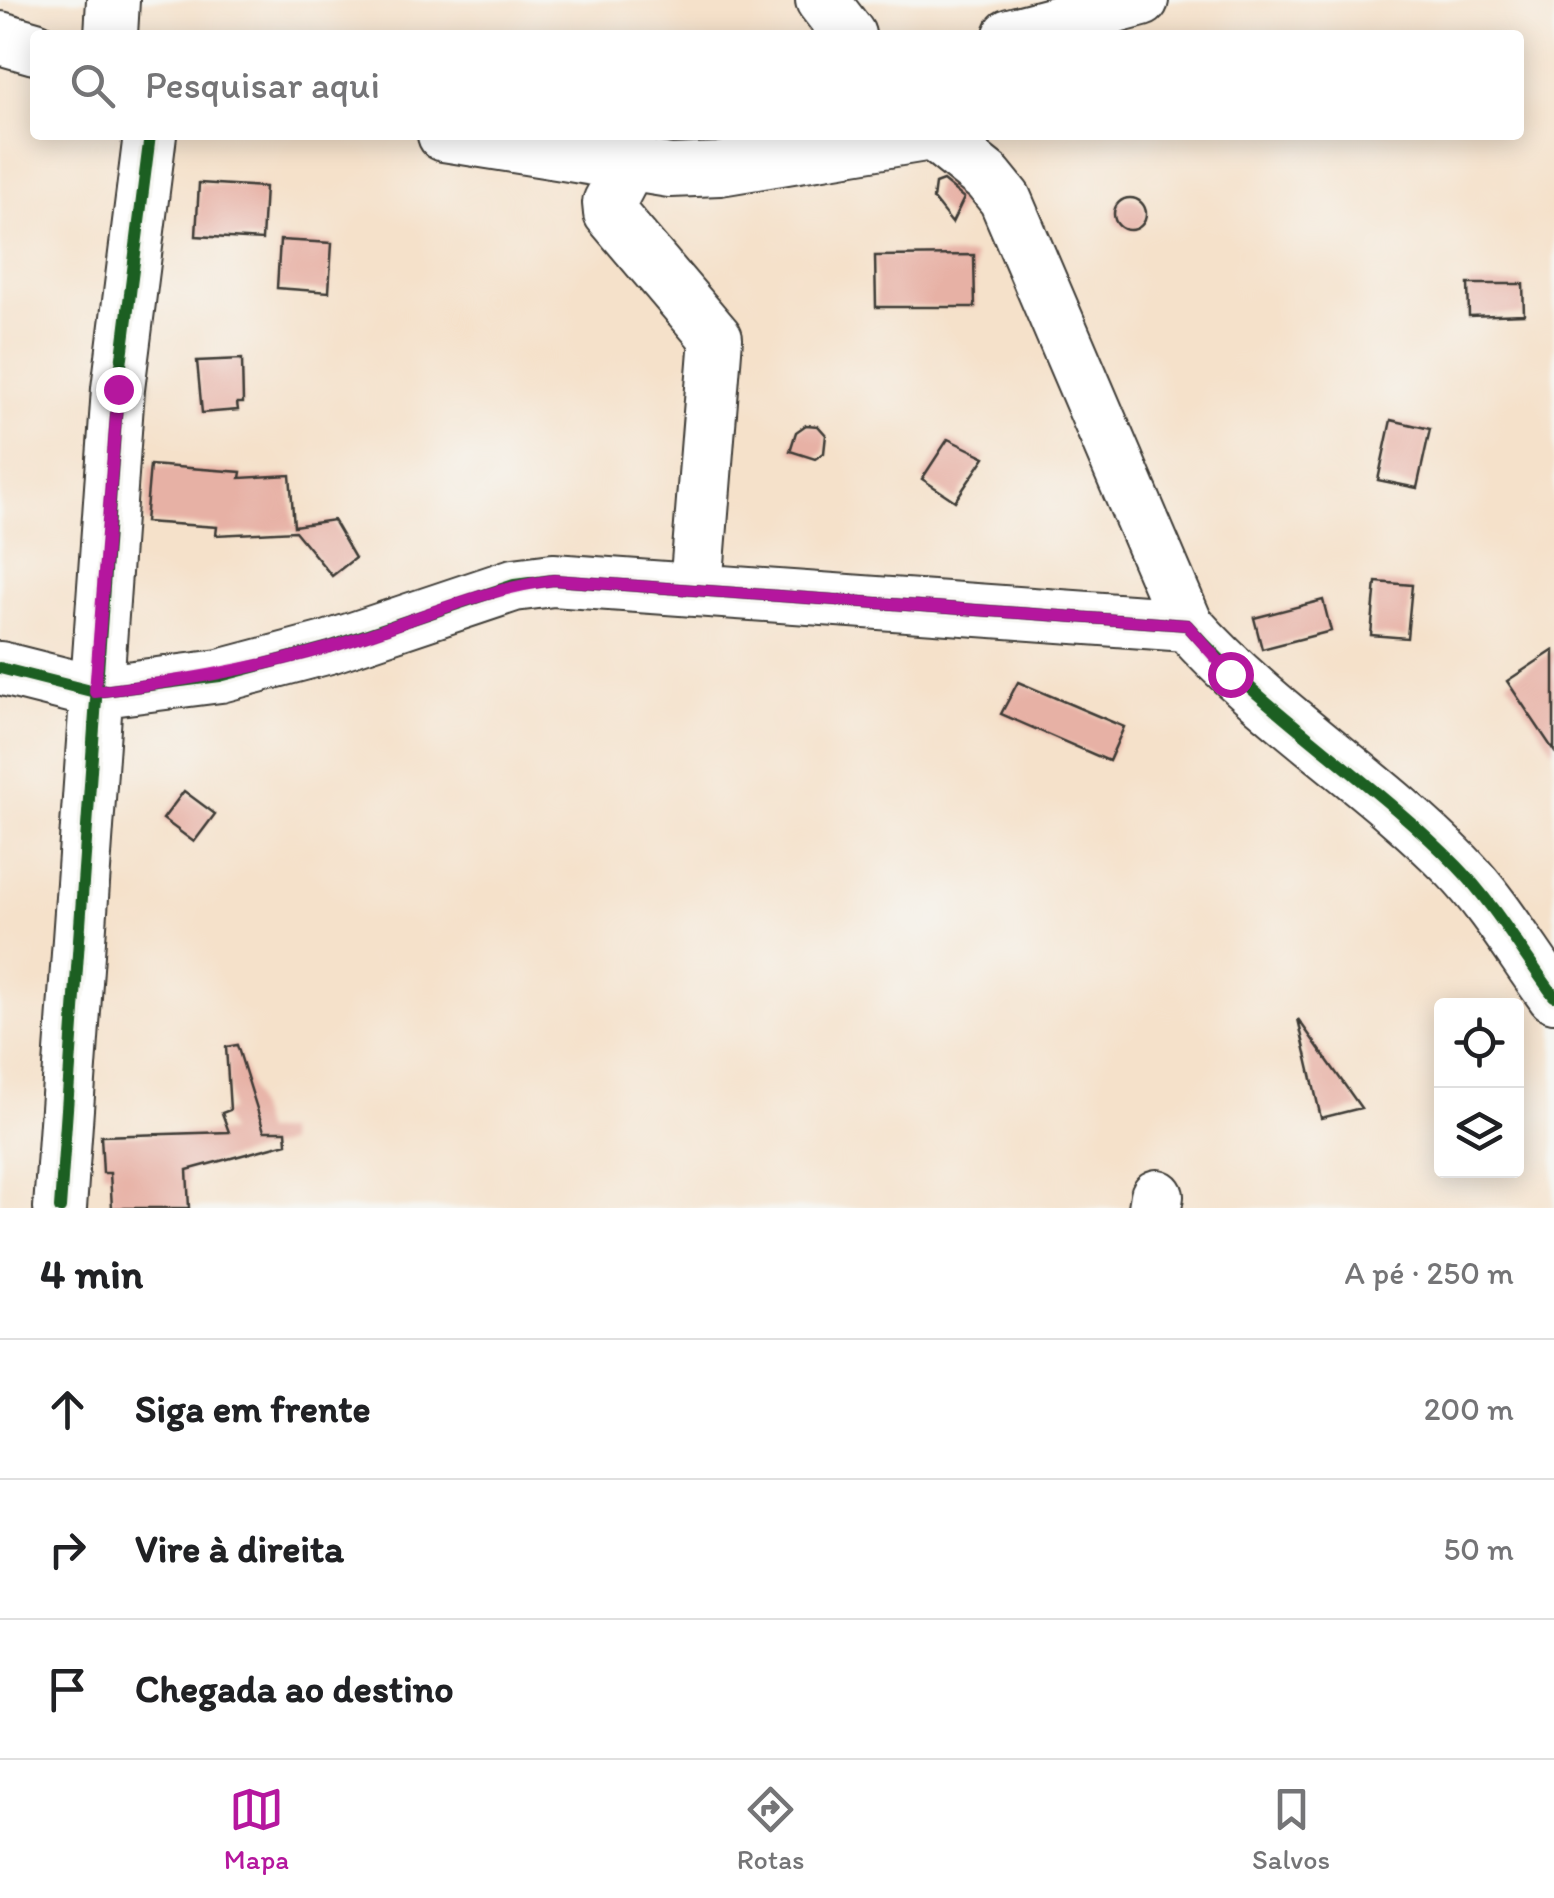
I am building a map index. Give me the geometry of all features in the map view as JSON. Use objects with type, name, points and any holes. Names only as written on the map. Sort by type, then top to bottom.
[{"type":"street","points":[[111,30],[113,0]]},
{"type":"street","points":[[822,0],[845,30]]},
{"type":"street","points":[[1029,30],[1142,0]]},
{"type":"street","points":[[0,38],[30,47]]},
{"type":"street","points":[[60,1208],[118,389],[149,140]]},
{"type":"street","points":[[473,140],[628,167],[720,168],[894,140]]},
{"type":"street","points":[[940,140],[988,178],[1005,199],[1187,625],[1230,674],[1325,747],[1459,868],[1554,996]]},
{"type":"street","points":[[628,167],[609,204],[610,213],[716,338],[696,588]]},
{"type":"street","points":[[0,668],[95,692],[220,676],[329,647],[514,585],[554,580],[1187,625]]},
{"type":"building","points":[[943,181],[964,198],[952,223],[933,199],[935,184]]},
{"type":"building","points":[[199,183],[265,187],[262,240],[196,236]]},
{"type":"building","points":[[1130,198],[1141,203],[1146,214],[1141,225],[1130,230],[1119,225],[1114,214],[1119,203]]},
{"type":"building","points":[[280,240],[332,243],[329,292],[277,288]]},
{"type":"building","points":[[974,255],[975,307],[876,307],[875,256]]},
{"type":"building","points":[[1468,284],[1523,284],[1524,314],[1469,316]]},
{"type":"building","points":[[242,359],[243,403],[237,403],[238,410],[202,413],[197,361]]},
{"type":"building","points":[[1391,420],[1430,429],[1417,488],[1378,480]]},
{"type":"building","points":[[806,425],[818,426],[826,435],[824,453],[815,459],[790,451],[796,432]]},
{"type":"building","points":[[948,439],[985,457],[955,501],[922,479]]},
{"type":"building","points":[[150,465],[241,472],[240,478],[290,475],[294,526],[333,520],[355,558],[332,576],[295,531],[216,535],[217,527],[145,522]]},
{"type":"building","points":[[1376,582],[1412,585],[1407,638],[1371,635]]},
{"type":"building","points":[[1323,600],[1331,631],[1262,649],[1254,618]]},
{"type":"building","points":[[1554,650],[1554,751],[1507,681]]},
{"type":"building","points":[[1018,682],[1124,727],[1109,761],[1001,714]]},
{"type":"building","points":[[184,791],[215,814],[194,842],[163,819]]},
{"type":"building","points":[[1298,1019],[1361,1108],[1321,1118]]},
{"type":"building","points":[[237,1045],[264,1131],[286,1131],[287,1143],[187,1170],[189,1208],[112,1208],[110,1173],[103,1173],[101,1136],[229,1132],[222,1113],[230,1110],[226,1047]]},
{"type":"cycle path","points":[[60,1208],[118,389],[149,140]]},
{"type":"cycle path","points":[[0,668],[95,692],[220,676],[329,647],[514,585],[553,580],[1187,625],[1251,688],[1390,804],[1457,866],[1496,913],[1554,996]]},
{"type":"route","points":[[118,389],[95,692],[220,676],[329,647],[514,585],[554,580],[1187,625],[1230,674]]}]
